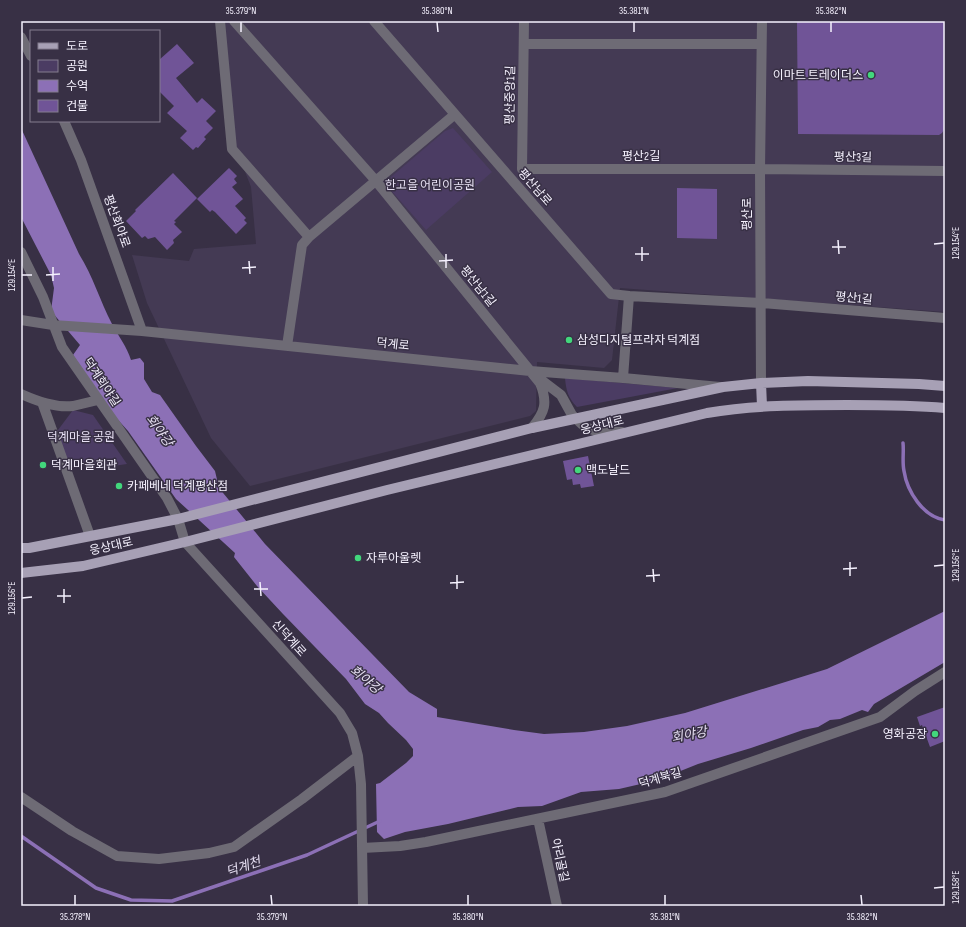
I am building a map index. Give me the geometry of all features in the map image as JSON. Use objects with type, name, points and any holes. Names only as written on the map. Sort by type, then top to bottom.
[{"type":"main road","points":[[21,548],[29,548],[183,518],[532,428],[723,387],[761,383],[808,381],[945,386]]},
{"type":"main road","name":"평산로","points":[[761,383],[762,406]]},
{"type":"main road","name":"웅상대로","points":[[21,573],[83,566],[707,413],[762,406],[808,405],[914,406],[945,408]]},
{"type":"street","points":[[220,21],[232,149],[309,237]]},
{"type":"street","name":"평산남1길","points":[[234,21],[376,181],[530,371]]},
{"type":"street","name":"평산남로","points":[[374,21],[454,115],[611,294],[761,303]]},
{"type":"street","name":"평산중앙1길","points":[[522,169],[524,21]]},
{"type":"street","name":"평산로","points":[[761,383],[760,169],[762,21]]},
{"type":"street","points":[[21,37],[30,54]]},
{"type":"street","points":[[524,44],[761,44]]},
{"type":"street","points":[[287,346],[302,245],[309,237],[454,115]]},
{"type":"street","name":"평산회야로","points":[[64,122],[81,160],[138,330]]},
{"type":"street","points":[[510,179],[522,169]]},
{"type":"street","name":"평산2길","points":[[522,169],[760,169]]},
{"type":"street","name":"평산3길","points":[[760,169],[945,172]]},
{"type":"street","name":"덕계회야길","points":[[21,252],[57,325],[62,347],[167,498],[183,518]]},
{"type":"street","points":[[623,378],[630,296]]},
{"type":"street","name":"평산1길","points":[[761,303],[945,318]]},
{"type":"street","points":[[21,320],[57,325]]},
{"type":"street","name":"덕계로","points":[[57,325],[138,330],[530,371],[723,387]]},
{"type":"street","points":[[530,371],[561,395],[575,418],[581,424],[596,431],[625,432]]},
{"type":"street","points":[[530,371],[540,383],[544,394],[545,405],[543,413],[532,428]]},
{"type":"street","points":[[21,394],[42,402],[72,406],[98,400]]},
{"type":"street","points":[[42,402],[90,536]]},
{"type":"street","name":"신덕계로","points":[[183,518],[185,542],[340,713],[352,733],[358,756],[361,784],[362,848]]},
{"type":"street","name":"덕계북길","points":[[362,848],[400,846],[426,842],[665,792],[880,717],[915,690],[945,672]]},
{"type":"street","points":[[21,797],[72,831],[116,856],[159,859],[209,853],[234,847],[302,799],[358,756]]},
{"type":"street","name":"아리골길","points":[[538,819],[557,906]]},
{"type":"street","points":[[362,848],[363,906]]},
{"type":"shaded area","points":[[223,21],[945,21],[945,312],[620,288],[612,360],[604,368],[537,362],[536,411],[530,416],[250,486],[211,438],[147,303],[132,255],[189,261],[194,249],[256,244],[251,187],[235,146]]},
{"type":"green space","name":"한고을 어린이공원","points":[[453,128],[492,172],[426,230],[389,188],[391,177],[445,131]]},
{"type":"green space","points":[[565,378],[678,388],[577,407],[568,394]]},
{"type":"green space","name":"덕계마을 공원","points":[[73,410],[93,415],[127,464],[92,469],[81,460],[59,460],[52,438]]},
{"type":"water","name":"회야강","points":[[21,128],[112,324],[125,346],[131,360],[140,358],[144,363],[144,379],[152,392],[160,395],[215,471],[219,488],[265,544],[409,692],[437,709],[437,717],[544,734],[584,732],[627,726],[685,713],[827,669],[945,611],[945,662],[874,704],[868,712],[862,710],[840,719],[830,720],[818,727],[803,730],[698,764],[658,780],[619,789],[581,792],[542,806],[518,807],[448,824],[405,832],[384,839],[377,832],[376,784],[380,783],[406,763],[413,756],[413,749],[379,713],[365,704],[346,679],[257,586],[234,557],[235,553],[176,499],[128,431],[110,411],[73,355],[80,345],[51,311],[54,288],[51,275],[21,217]]},
{"type":"building","name":"이마트 트레이더스","points":[[797,21],[945,21],[945,128],[942,133],[939,135],[798,134]]},
{"type":"building","points":[[177,44],[194,63],[176,78],[197,103],[202,98],[216,111],[206,121],[213,128],[204,137],[206,139],[198,148],[196,147],[193,150],[180,138],[187,131],[167,113],[174,106],[160,92],[160,59]]},
{"type":"building","points":[[229,168],[237,176],[234,179],[237,183],[232,187],[243,199],[235,206],[246,218],[244,220],[247,223],[236,234],[215,212],[212,210],[210,212],[197,199]]},
{"type":"building","points":[[173,173],[197,198],[174,221],[176,222],[174,224],[182,232],[173,240],[174,243],[167,250],[155,237],[148,239],[145,236],[142,238],[126,221],[136,211],[135,210]]},
{"type":"building","points":[[677,188],[717,189],[717,239],[677,238]]},
{"type":"building","name":"맥도날드","points":[[588,456],[594,486],[581,488],[580,484],[573,485],[572,479],[567,480],[563,461]]},
{"type":"building","name":"영화공장","points":[[945,707],[945,741],[930,747],[922,725],[920,726],[917,717]]},
{"type":"waterway","points":[[903,443],[904,471],[912,495],[930,514],[945,520]]},
{"type":"waterway","name":"덕계천","points":[[21,836],[96,888],[131,900],[172,901],[307,855],[380,821]]},
{"type":"place","name":"이마트 트레이더스","points":[[871,75]]},
{"type":"place","name":"삼성디지털프라자 덕계점","points":[[569,340]]},
{"type":"place","name":"덕계마을회관","points":[[43,465]]},
{"type":"place","name":"맥도날드","points":[[578,470]]},
{"type":"place","name":"카페베네 덕계평산점","points":[[119,486]]},
{"type":"place","name":"자루아울렛","points":[[358,558]]},
{"type":"place","name":"영화공장","points":[[935,734]]}]
